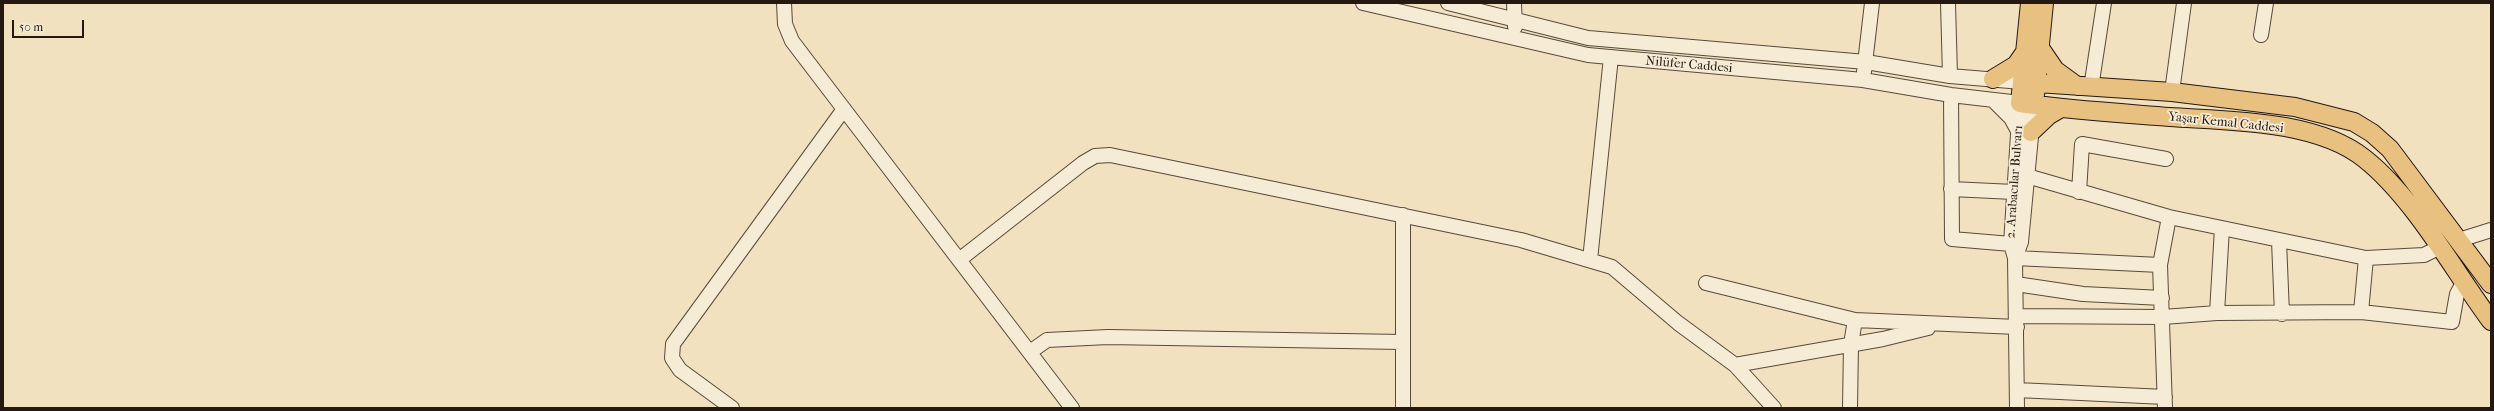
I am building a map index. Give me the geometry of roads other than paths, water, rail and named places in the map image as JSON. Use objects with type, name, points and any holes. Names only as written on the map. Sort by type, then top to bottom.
[{"type":"main road","points":[[2030,3],[2032,50],[2055,70],[2084,88]]},
{"type":"main road","points":[[1993,79],[2016,65],[2032,50],[2044,3]]},
{"type":"main road","name":"2. Arabacılar Bulvarı","points":[[2027,104],[2032,50]]},
{"type":"main road","name":"Yaşar Kemal Caddesi","points":[[2029,82],[2084,88],[2172,92],[2295,107],[2354,122],[2372,133],[2390,149],[2491,284]]},
{"type":"main road","name":"Yaşar Kemal Caddesi","points":[[2027,104],[2243,122],[2307,132],[2329,139],[2357,153],[2378,171],[2402,198],[2440,247],[2491,321]]},
{"type":"main road","points":[[2024,132],[2061,108]]},
{"type":"street","points":[[784,3],[785,24],[792,41],[1072,408]]},
{"type":"street","name":"Nilüfer Caddesi","points":[[1363,3],[1588,55],[1863,80],[1951,95],[2027,104]]},
{"type":"street","points":[[1448,3],[1515,18],[1588,38],[1866,62],[1950,76],[2029,82]]},
{"type":"street","points":[[1514,3],[1516,38]]},
{"type":"street","points":[[1863,80],[1872,3]]},
{"type":"street","points":[[1948,3],[1950,76]]},
{"type":"street","points":[[2084,88],[2104,3]]},
{"type":"street","points":[[2172,92],[2184,3]]},
{"type":"street","points":[[2261,35],[2266,3]]},
{"type":"street","points":[[1590,260],[1611,57]]},
{"type":"street","points":[[1951,95],[1952,239],[2011,244]]},
{"type":"street","points":[[1993,100],[2024,132],[2027,176],[2021,242],[2015,258],[2160,265]]},
{"type":"street","name":"2. Arabacılar Bulvarı","points":[[2017,408],[2016,284],[2015,258],[2011,244],[2014,192],[2027,104]]},
{"type":"street","points":[[732,408],[680,370],[672,358],[673,344],[844,109]]},
{"type":"street","points":[[2079,192],[2082,144],[2166,159]]},
{"type":"street","points":[[958,260],[1083,163],[1095,156],[1110,154],[1521,240],[1612,267],[1678,323],[1735,365],[1774,408]]},
{"type":"street","points":[[2027,176],[2169,217],[2366,258],[2424,255],[2440,247]]},
{"type":"street","points":[[1951,189],[2014,192]]},
{"type":"street","points":[[1402,216],[1403,408]]},
{"type":"street","points":[[2017,390],[2165,403],[2160,265],[2169,217]]},
{"type":"street","points":[[2217,314],[2222,228]]},
{"type":"street","points":[[2459,240],[2491,230]]},
{"type":"street","points":[[2279,241],[2282,314]]},
{"type":"street","points":[[2361,312],[2366,258]]},
{"type":"street","points":[[1706,283],[1855,320],[1944,324],[2217,314],[2361,312],[2452,322],[2457,294],[2464,281]]},
{"type":"street","points":[[2016,284],[2083,294],[2162,298]]},
{"type":"street","points":[[1850,408],[1851,344],[1855,320]]},
{"type":"street","points":[[1735,365],[1851,344],[1944,324]]},
{"type":"street","points":[[1030,352],[1047,340],[1108,337],[1402,342]]}]
